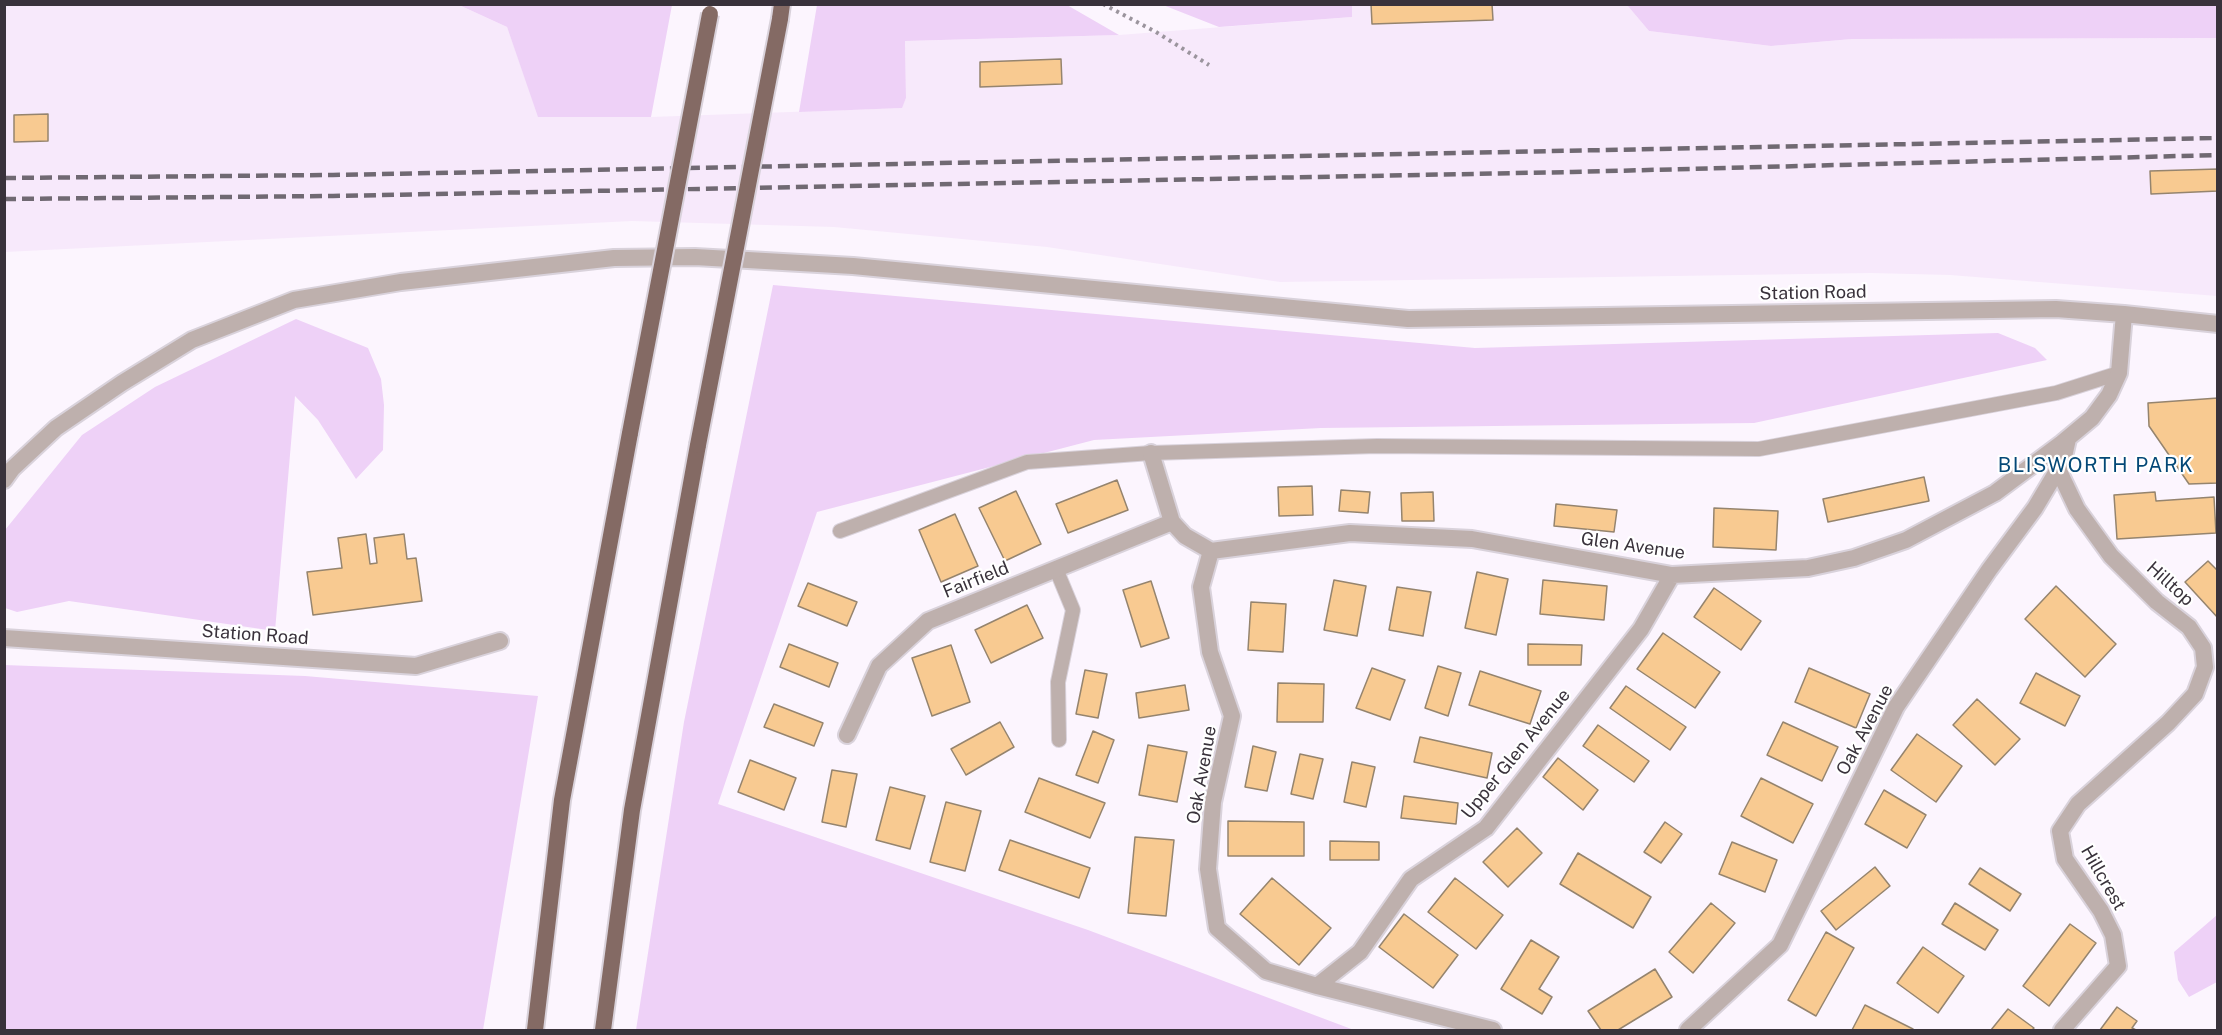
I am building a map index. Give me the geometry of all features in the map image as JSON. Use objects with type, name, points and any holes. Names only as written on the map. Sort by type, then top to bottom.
[{"type":"highway","points":[[535,1030],[562,800],[711,9]]},
{"type":"highway","points":[[603,1030],[632,810],[698,445],[781,12]]},
{"type":"street","name":"Station Road","points":[[7,469],[56,428],[122,383],[192,340],[294,300],[401,282],[614,258],[706,258],[853,266],[1408,319],[2055,309],[2217,324]]},
{"type":"street","name":"Glen Avenue","points":[[1211,551],[1350,533],[1472,539],[1672,575],[1809,568],[1854,558],[1896,544],[1951,518],[1995,493],[2068,439],[2092,418],[2109,395],[2119,373],[2124,314]]},
{"type":"street","name":"Oak Avenue","points":[[1688,1030],[1780,945],[1896,707],[1989,570],[2035,508],[2063,461],[2068,439]]},
{"type":"street","points":[[1151,453],[1172,522],[1185,536],[1211,551]]},
{"type":"street","name":"Hilltop","points":[[2058,469],[2077,509],[2111,556],[2157,602],[2189,627],[2203,648],[2205,667],[2195,694],[2168,723],[2078,804],[2060,831]]},
{"type":"street","name":"Fairfield","points":[[847,735],[879,666],[928,621],[1172,522]]},
{"type":"street","name":"Oak Avenue","points":[[1211,551],[1201,587],[1210,652],[1232,716],[1213,802],[1208,869],[1217,928],[1266,970],[1317,986],[1493,1030]]},
{"type":"street","name":"Upper Glen Avenue","points":[[1317,986],[1360,952],[1411,879],[1486,828],[1641,629],[1672,575]]},
{"type":"street","name":"Station Road","points":[[4,638],[416,666],[500,641]]},
{"type":"street","name":"Hillcrest","points":[[2060,831],[2065,859],[2101,910],[2113,935],[2118,966],[2062,1030]]},
{"type":"lane","points":[[840,531],[1027,462],[1151,453],[1377,446],[1759,449],[2056,393],[2119,373]]},
{"type":"lane","points":[[1056,569],[1073,610],[1058,682],[1059,740]]},
{"type":"path","points":[[1103,4],[1209,65]]},
{"type":"shaded area","points":[[1352,4],[1627,5],[1649,31],[1771,46],[1852,39],[2217,38],[2217,296],[1950,275],[1871,273],[1280,282],[1047,247],[834,227],[632,221],[5,252],[5,5],[459,5],[507,27],[539,117],[651,117],[901,108],[906,98],[905,41],[1119,35],[1352,17]]},
{"type":"shaded area","points":[[459,5],[672,5],[651,117],[538,117],[507,27]]},
{"type":"shaded area","points":[[817,5],[1067,5],[1119,35],[905,41],[906,98],[902,108],[799,112]]},
{"type":"shaded area","points":[[1163,5],[1352,5],[1352,17],[1219,27]]},
{"type":"shaded area","points":[[1627,5],[2217,5],[2217,38],[1852,39],[1771,46],[1649,31]]},
{"type":"shaded area","points":[[773,285],[1475,348],[1998,333],[2035,348],[2047,360],[1754,423],[1321,428],[1094,440],[817,512],[718,804],[1088,930],[1354,1030],[636,1030],[684,722]]},
{"type":"shaded area","points":[[296,319],[368,348],[381,379],[384,405],[383,450],[356,479],[318,420],[295,396],[275,631],[69,601],[17,612],[5,608],[5,530],[82,435],[155,387]]},
{"type":"shaded area","points":[[4,665],[305,676],[538,696],[483,1030],[5,1030]]},
{"type":"shaded area","points":[[2217,915],[2217,982],[2189,997],[2178,980],[2174,952]]},
{"type":"building","points":[[1371,4],[1492,4],[1493,20],[1372,24]]},
{"type":"building","points":[[1061,59],[1062,84],[980,87],[980,62]]},
{"type":"building","points":[[48,114],[48,141],[14,142],[14,115]]},
{"type":"building","points":[[2218,169],[2218,191],[2151,194],[2150,171]]},
{"type":"building","points":[[2218,398],[2218,483],[2189,484],[2149,426],[2148,403]]},
{"type":"building","points":[[1924,477],[1929,501],[1828,522],[1823,499]]},
{"type":"building","points":[[1117,480],[1128,510],[1068,533],[1056,504]]},
{"type":"building","points":[[1312,486],[1313,515],[1279,516],[1278,487]]},
{"type":"building","points":[[1341,490],[1370,492],[1368,513],[1339,511]]},
{"type":"building","points":[[1016,491],[1041,544],[1005,561],[979,508]]},
{"type":"building","points":[[1433,492],[1434,521],[1402,521],[1401,493]]},
{"type":"building","points":[[2155,492],[2156,501],[2214,497],[2216,533],[2117,539],[2114,495]]},
{"type":"building","points":[[1556,504],[1617,510],[1614,532],[1554,526]]},
{"type":"building","points":[[1714,508],[1778,511],[1776,550],[1713,547]]},
{"type":"building","points":[[955,514],[978,566],[941,582],[919,530]]},
{"type":"building","points":[[366,534],[370,564],[377,563],[374,538],[404,534],[407,559],[416,558],[422,601],[313,615],[307,572],[342,568],[338,538]]},
{"type":"building","points":[[2208,561],[2218,571],[2218,618],[2185,582]]},
{"type":"building","points":[[1477,572],[1508,579],[1496,635],[1465,628]]},
{"type":"building","points":[[1334,580],[1366,586],[1357,636],[1324,630]]},
{"type":"building","points":[[1543,580],[1607,586],[1604,620],[1540,614]]},
{"type":"building","points":[[1151,581],[1169,638],[1141,647],[1123,590]]},
{"type":"building","points":[[808,583],[857,602],[847,626],[798,606]]},
{"type":"building","points":[[2056,586],[2116,644],[2085,677],[2025,619]]},
{"type":"building","points":[[1397,587],[1431,592],[1423,636],[1389,630]]},
{"type":"building","points":[[1714,588],[1761,621],[1741,650],[1694,617]]},
{"type":"building","points":[[1251,602],[1286,604],[1283,652],[1248,650]]},
{"type":"building","points":[[1027,605],[1043,638],[991,663],[975,630]]},
{"type":"building","points":[[1663,633],[1720,672],[1695,708],[1637,669]]},
{"type":"building","points":[[789,644],[838,663],[829,687],[780,667]]},
{"type":"building","points":[[1528,644],[1582,645],[1581,665],[1528,665]]},
{"type":"building","points":[[951,645],[970,702],[932,716],[912,658]]},
{"type":"building","points":[[1438,666],[1461,673],[1448,716],[1425,708]]},
{"type":"building","points":[[1372,668],[1405,680],[1390,720],[1356,708]]},
{"type":"building","points":[[1809,668],[1870,694],[1856,728],[1795,702]]},
{"type":"building","points":[[1085,670],[1107,674],[1098,718],[1076,714]]},
{"type":"building","points":[[1480,671],[1541,691],[1530,724],[1469,705]]},
{"type":"building","points":[[2036,673],[2080,696],[2065,726],[2020,703]]},
{"type":"building","points":[[1278,683],[1324,684],[1323,722],[1277,722]]},
{"type":"building","points":[[1185,685],[1189,710],[1139,718],[1136,693]]},
{"type":"building","points":[[1626,686],[1686,727],[1670,750],[1610,708]]},
{"type":"building","points":[[1977,699],[2020,739],[1995,765],[1953,725]]},
{"type":"building","points":[[774,704],[823,723],[814,746],[764,727]]},
{"type":"building","points":[[1000,722],[1014,747],[966,775],[951,749]]},
{"type":"building","points":[[1783,722],[1838,747],[1822,781],[1767,755]]},
{"type":"building","points":[[1598,725],[1649,761],[1634,782],[1583,746]]},
{"type":"building","points":[[1093,731],[1114,740],[1098,783],[1076,775]]},
{"type":"building","points":[[1917,734],[1962,766],[1936,802],[1891,770]]},
{"type":"building","points":[[1420,737],[1492,753],[1487,778],[1414,762]]},
{"type":"building","points":[[1148,745],[1187,752],[1177,802],[1139,795]]},
{"type":"building","points":[[1253,746],[1276,752],[1267,791],[1245,787]]},
{"type":"building","points":[[1300,754],[1323,759],[1313,799],[1291,794]]},
{"type":"building","points":[[1558,758],[1598,790],[1583,810],[1543,777]]},
{"type":"building","points":[[750,760],[796,778],[784,810],[738,792]]},
{"type":"building","points":[[1352,762],[1375,767],[1366,807],[1344,802]]},
{"type":"building","points":[[832,770],[857,774],[846,827],[822,822]]},
{"type":"building","points":[[1039,778],[1105,803],[1090,838],[1025,812]]},
{"type":"building","points":[[1761,778],[1813,804],[1793,843],[1741,816]]},
{"type":"building","points":[[890,787],[925,796],[910,849],[876,840]]},
{"type":"building","points":[[1884,790],[1926,815],[1907,848],[1865,824]]},
{"type":"building","points":[[1404,796],[1458,803],[1456,824],[1401,818]]},
{"type":"building","points":[[946,802],[981,811],[965,871],[930,862]]},
{"type":"building","points":[[1228,821],[1304,822],[1304,856],[1228,856]]},
{"type":"building","points":[[1665,822],[1682,834],[1661,863],[1644,852]]},
{"type":"building","points":[[1517,828],[1542,853],[1508,887],[1483,862]]},
{"type":"building","points":[[1135,837],[1174,840],[1166,916],[1128,913]]},
{"type":"building","points":[[1010,840],[1090,868],[1079,898],[999,870]]},
{"type":"building","points":[[1330,841],[1379,842],[1379,860],[1330,860]]},
{"type":"building","points":[[1732,842],[1777,860],[1765,892],[1719,874]]},
{"type":"building","points":[[1578,853],[1651,897],[1633,928],[1560,884]]},
{"type":"building","points":[[1875,867],[1890,886],[1836,930],[1821,911]]},
{"type":"building","points":[[1980,868],[2021,894],[2010,911],[1969,884]]},
{"type":"building","points":[[1272,878],[1331,928],[1299,965],[1240,914]]},
{"type":"building","points":[[1455,878],[1503,915],[1476,949],[1428,912]]},
{"type":"building","points":[[1711,903],[1735,923],[1693,973],[1669,952]]},
{"type":"building","points":[[1955,903],[1998,930],[1985,950],[1942,924]]},
{"type":"building","points":[[1404,914],[1458,955],[1433,988],[1379,947]]},
{"type":"building","points":[[2070,924],[2096,943],[2049,1006],[2023,986]]},
{"type":"building","points":[[1826,932],[1854,948],[1816,1016],[1788,1000]]},
{"type":"building","points":[[1531,940],[1559,957],[1539,989],[1552,997],[1542,1014],[1501,989]]},
{"type":"building","points":[[1923,947],[1964,976],[1938,1013],[1897,983]]},
{"type":"building","points":[[1655,969],[1672,997],[1618,1030],[1601,1030],[1588,1011]]},
{"type":"building","points":[[1865,1005],[1913,1029],[1913,1030],[1852,1030]]},
{"type":"building","points":[[2117,1007],[2137,1021],[2132,1028],[2136,1030],[2100,1030]]},
{"type":"building","points":[[2008,1009],[2034,1028],[2032,1030],[1991,1030]]},
{"type":"railway","points":[[4,178],[333,175],[2218,138]]},
{"type":"railway","points":[[4,199],[333,196],[1572,172],[2218,155]]},
{"type":"district","name":"BLISWORTH PARK","points":[[2096,466]]}]
